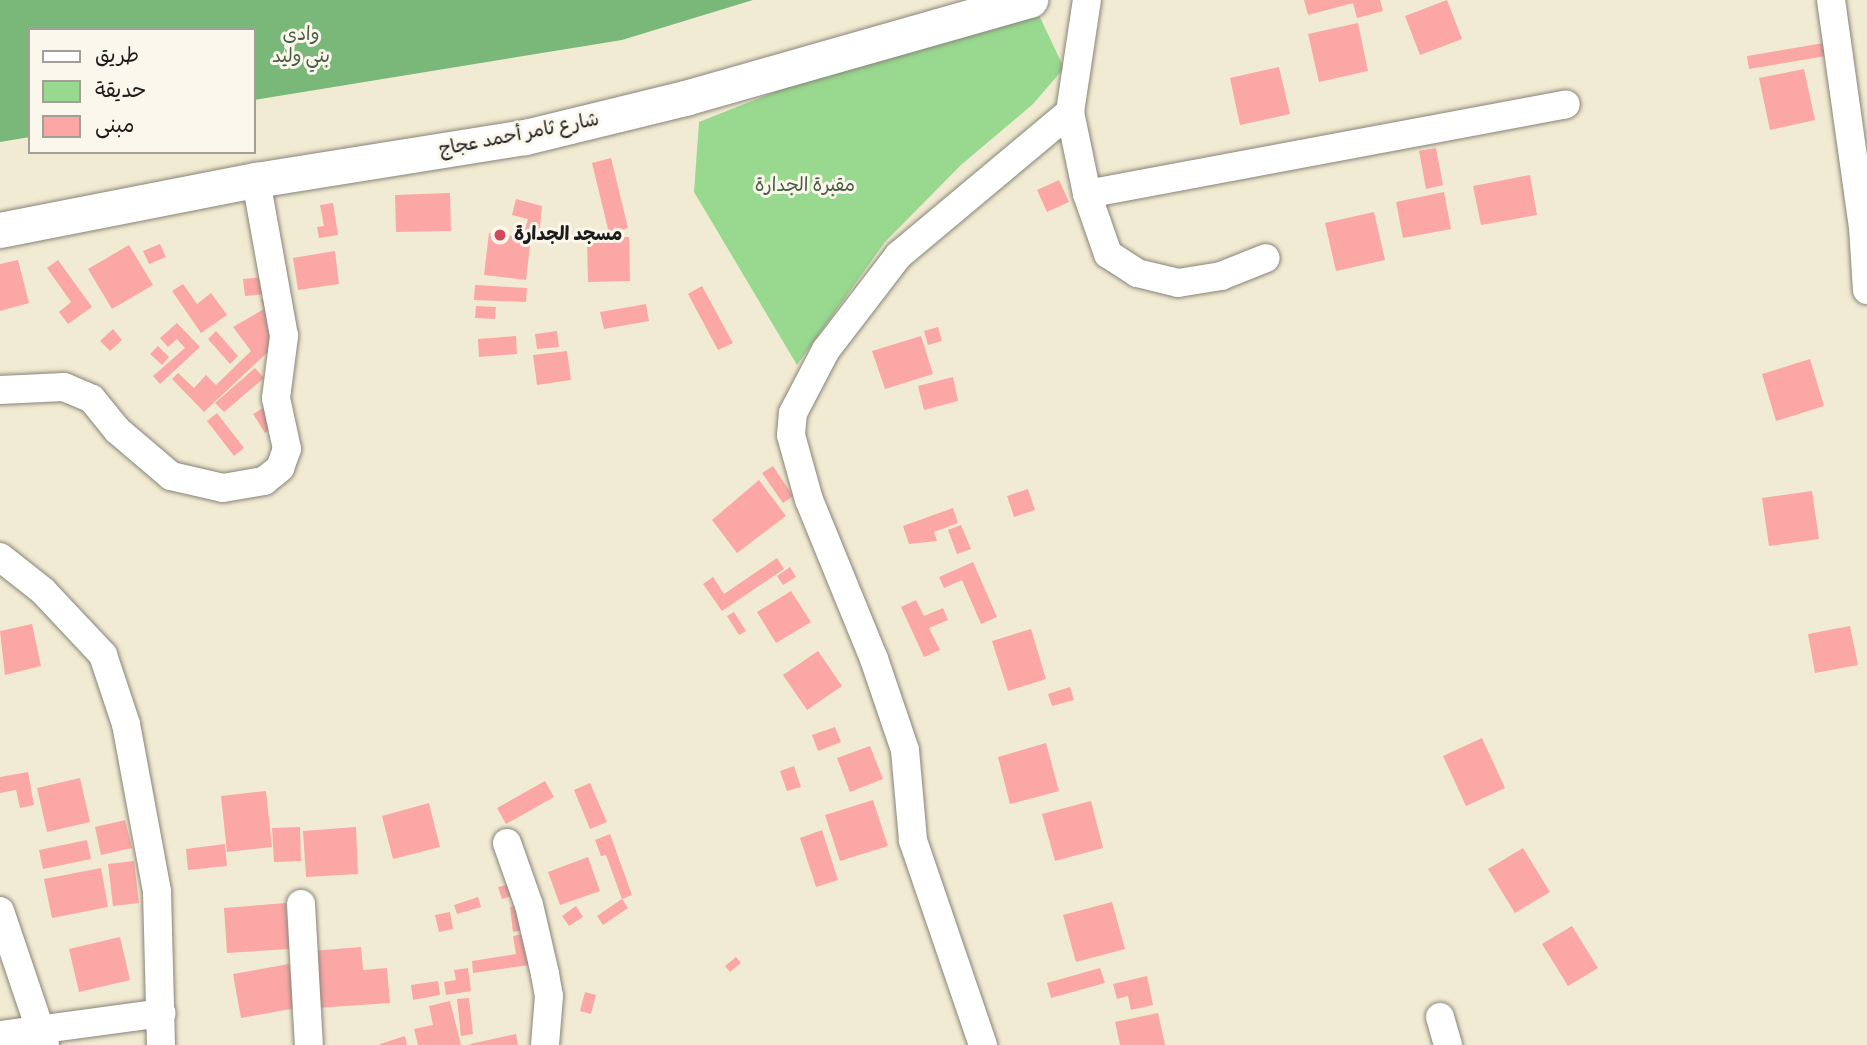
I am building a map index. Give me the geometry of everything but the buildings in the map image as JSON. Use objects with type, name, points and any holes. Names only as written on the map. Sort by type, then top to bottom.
[{"type":"main road","name":"شارع ثامر أحمد عجاج","points":[[0,230],[256,180],[525,137],[685,98],[1030,0]]},
{"type":"street","points":[[1087,0],[1070,111],[1087,194],[1108,254],[1138,273],[1178,283],[1221,276],[1266,258]]},
{"type":"street","points":[[1831,0],[1863,227],[1867,290]]},
{"type":"street","points":[[1087,194],[1566,104]]},
{"type":"street","points":[[984,1045],[913,840],[905,750],[874,659],[809,500],[791,435],[793,413],[826,350],[898,255],[1070,111]]},
{"type":"street","points":[[0,390],[64,387],[92,399],[117,430],[171,476],[223,488],[242,487],[280,468],[287,449],[276,398],[284,336],[256,180]]},
{"type":"street","points":[[0,557],[43,592],[103,655],[127,724],[157,891],[161,1045]]},
{"type":"street","points":[[507,844],[529,905],[545,974],[549,996],[545,1045]]},
{"type":"street","points":[[301,904],[309,1045]]},
{"type":"street","points":[[0,911],[42,1037]]},
{"type":"street","points":[[0,1035],[42,1037],[162,1013]]},
{"type":"street","points":[[1440,1017],[1448,1045]]},
{"type":"green space","name":"وادي بني وليد","points":[[0,0],[753,0],[622,40],[256,100],[256,28],[28,28],[28,137],[0,142]]},
{"type":"green space","name":"مقبرة الجدارة","points":[[1037,11],[1064,68],[1033,104],[961,165],[885,242],[797,365],[694,192],[699,122],[873,53]]},
{"type":"place","name":"مسجد الجدارة","points":[[500,235]]}]
